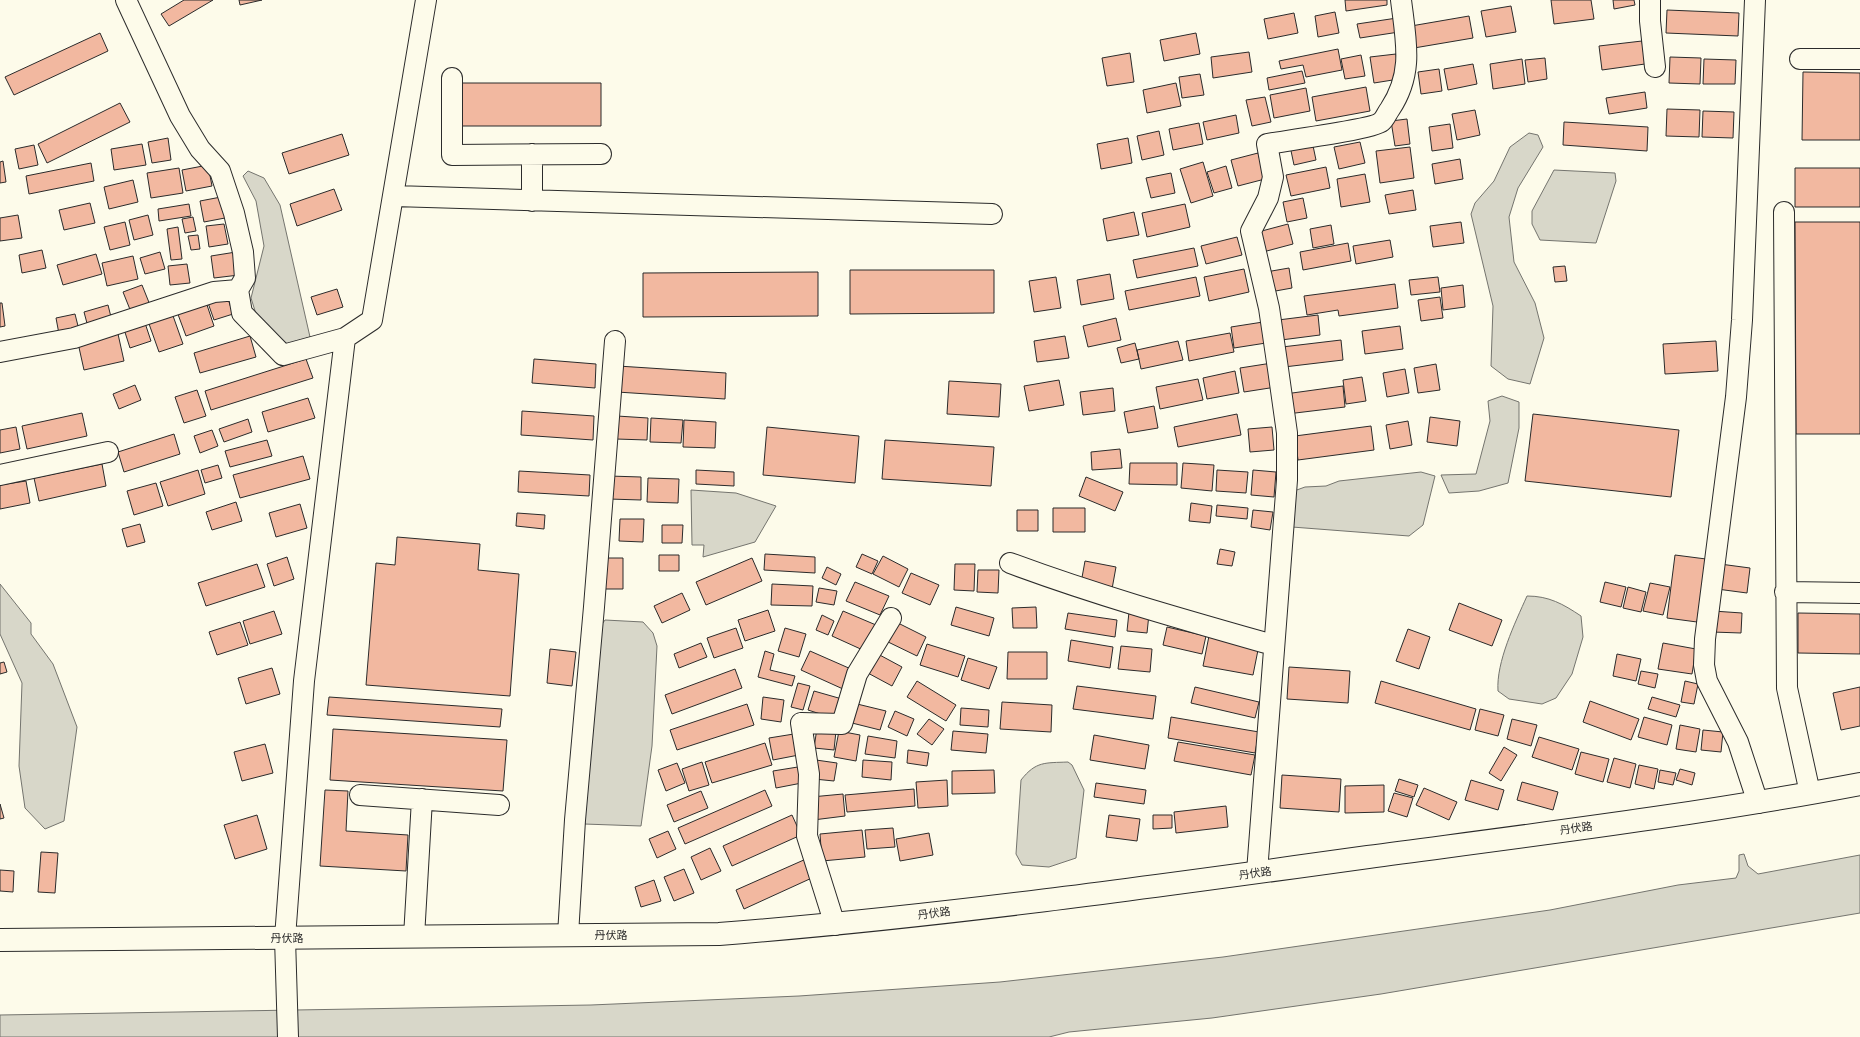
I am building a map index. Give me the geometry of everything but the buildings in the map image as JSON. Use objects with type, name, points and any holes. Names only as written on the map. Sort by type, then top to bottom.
[{"type":"main road","name":"丹伏路","points":[[0,940],[719,934],[835,925],[1257,872],[1758,804],[1860,784]]},
{"type":"street","points":[[126,0],[180,116],[200,149],[220,171],[234,213],[243,252],[245,278],[238,290],[242,313],[283,355],[345,338],[372,320],[426,0]]},
{"type":"street","points":[[1257,872],[1287,480],[1287,433],[1269,308],[1251,231],[1268,198],[1273,177],[1267,144],[1365,127],[1381,122],[1400,94],[1407,71],[1406,40],[1401,0]]},
{"type":"street","points":[[1650,0],[1650,21],[1655,67]]},
{"type":"street","points":[[1755,0],[1742,320],[1736,397],[1705,639],[1704,665],[1707,682],[1738,742],[1758,804]]},
{"type":"street","points":[[1800,59],[1860,59]]},
{"type":"street","points":[[452,78],[452,155],[601,154]]},
{"type":"street","points":[[532,154],[532,201]]},
{"type":"street","points":[[394,196],[992,214]]},
{"type":"street","points":[[1784,212],[1785,592],[1787,688],[1810,793]]},
{"type":"street","points":[[0,352],[74,338],[214,292],[238,290]]},
{"type":"street","points":[[288,1037],[285,938],[304,682],[345,338]]},
{"type":"street","points":[[568,936],[575,820],[615,341]]},
{"type":"street","points":[[0,475],[108,452]]},
{"type":"street","points":[[1010,563],[1060,581],[1168,615],[1274,645]]},
{"type":"street","points":[[1785,592],[1860,593]]},
{"type":"street","points":[[835,925],[807,836],[809,774],[801,723],[842,724],[857,674],[891,618]]},
{"type":"street","points":[[360,795],[499,805]]},
{"type":"street","points":[[414,937],[422,799]]},
{"type":"shaded area","points":[[1529,133],[1538,135],[1543,147],[1518,188],[1509,217],[1514,262],[1535,303],[1544,338],[1530,384],[1508,379],[1491,366],[1493,306],[1471,214],[1475,203],[1494,181],[1510,147]]},
{"type":"shaded area","points":[[1554,170],[1615,173],[1616,181],[1596,243],[1540,240],[1532,224],[1532,211]]},
{"type":"shaded area","points":[[248,171],[264,178],[280,205],[310,337],[287,345],[256,314],[251,298],[264,246],[256,201],[243,176]]},
{"type":"shaded area","points":[[1502,396],[1519,402],[1519,428],[1508,483],[1479,491],[1449,493],[1441,475],[1476,474],[1490,421],[1488,401]]},
{"type":"shaded area","points":[[1421,472],[1435,476],[1423,525],[1409,536],[1292,527],[1294,491],[1305,487],[1326,486],[1339,481]]},
{"type":"shaded area","points":[[691,490],[736,493],[776,506],[755,542],[703,557],[704,545],[692,545]]},
{"type":"shaded area","points":[[0,584],[31,623],[31,634],[53,664],[77,727],[64,821],[45,829],[25,808],[19,766],[22,683],[0,634]]},
{"type":"shaded area","points":[[1527,596],[1549,599],[1581,616],[1583,637],[1572,674],[1556,698],[1542,704],[1509,699],[1498,691],[1498,680],[1503,655]]},
{"type":"shaded area","points":[[605,620],[643,622],[653,633],[657,646],[652,746],[641,826],[584,824],[600,627]]},
{"type":"shaded area","points":[[1068,762],[1072,765],[1084,790],[1076,858],[1049,867],[1022,865],[1016,854],[1021,780],[1031,769],[1036,766],[1047,763]]},
{"type":"shaded area","points":[[1744,854],[1748,866],[1758,874],[1860,855],[1860,913],[1381,994],[1212,1018],[1069,1032],[1049,1037],[0,1037],[0,1015],[591,1005],[799,996],[1000,982],[1223,957],[1550,910],[1678,885],[1736,878],[1739,871],[1739,855]]}]
